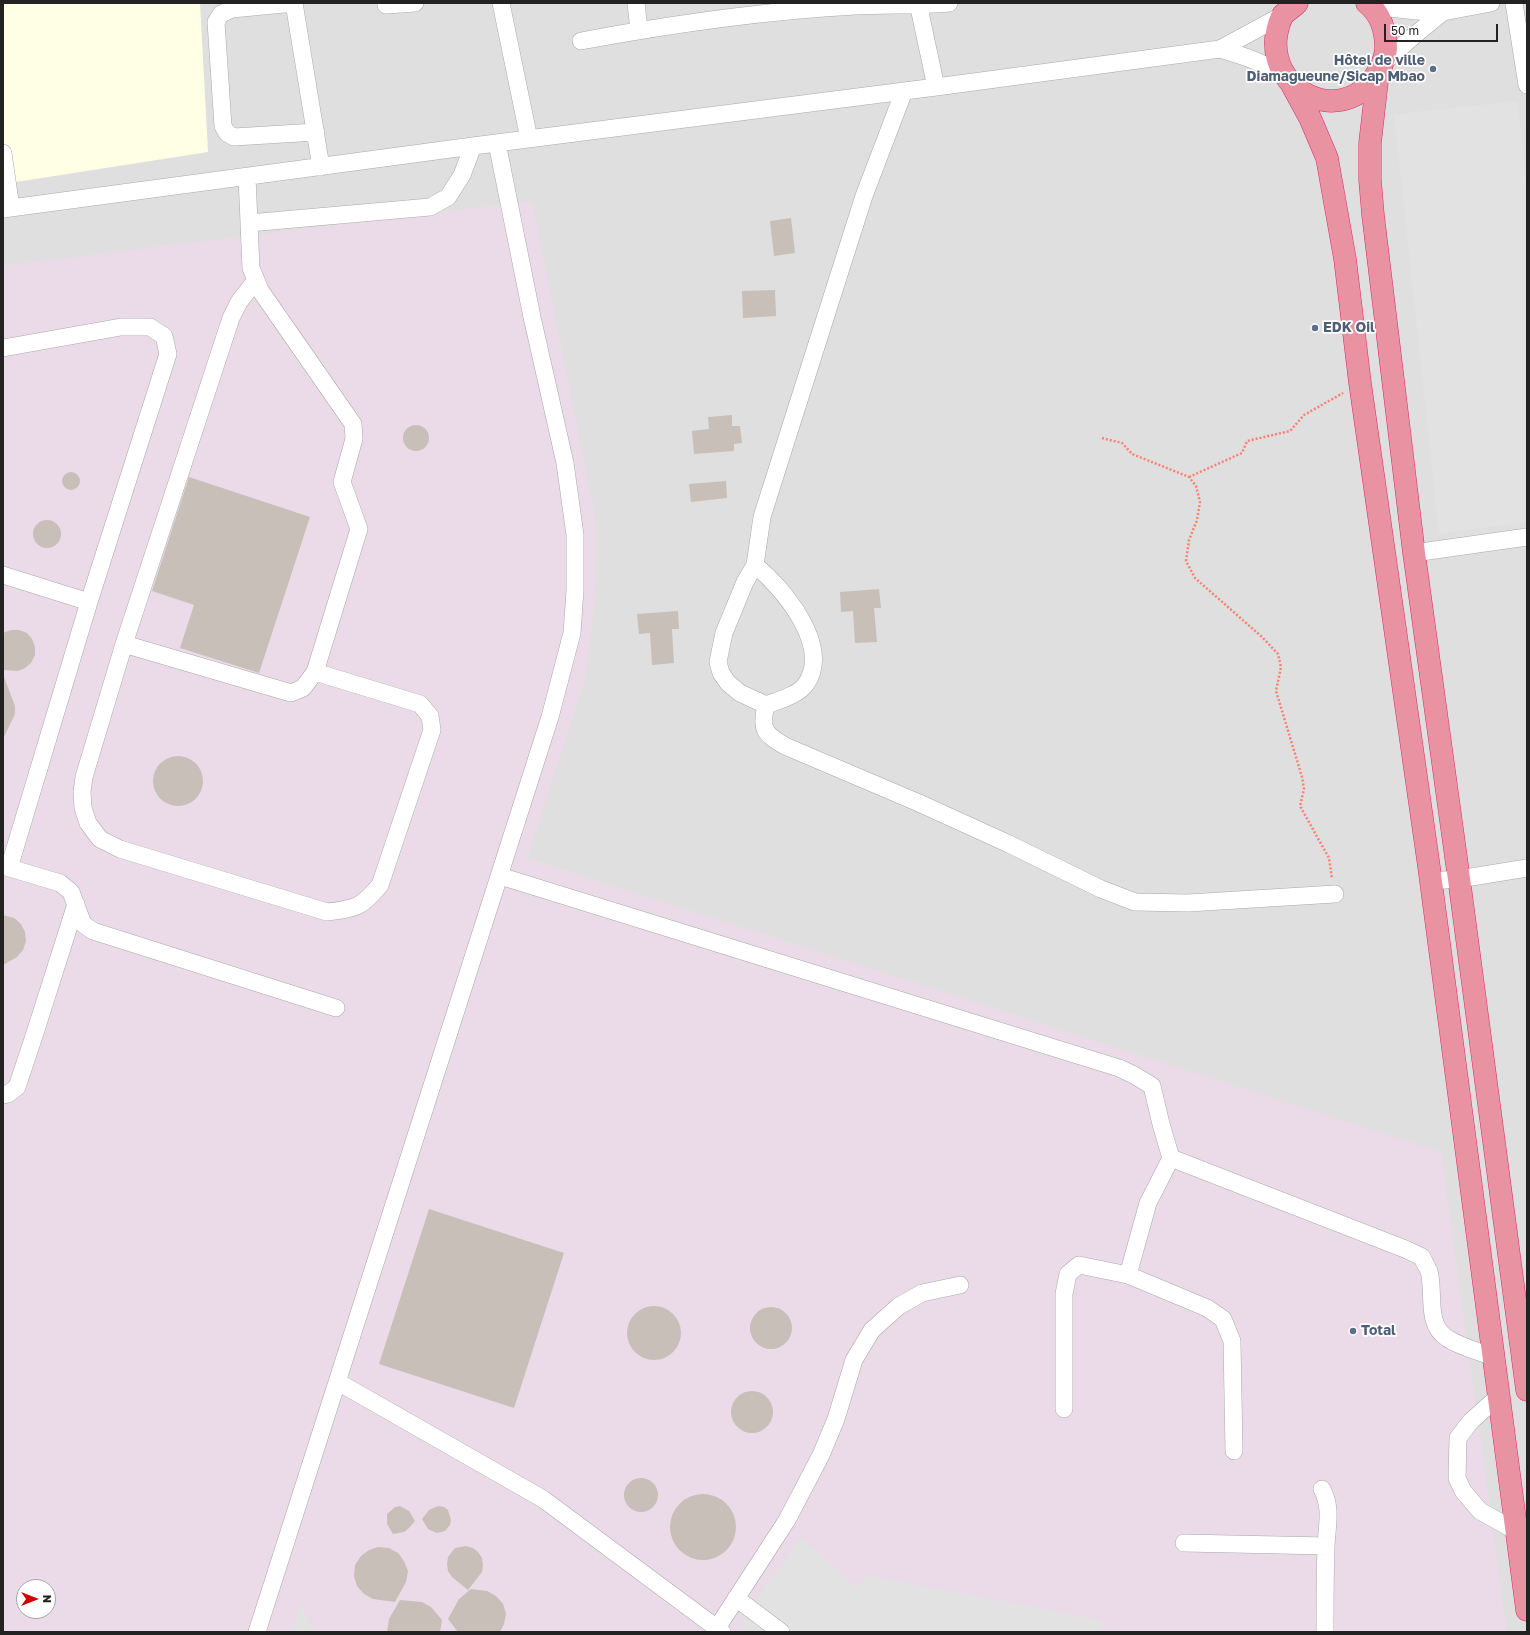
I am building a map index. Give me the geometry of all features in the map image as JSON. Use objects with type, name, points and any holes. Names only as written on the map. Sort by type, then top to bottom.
[{"type":"highway","points":[[1369,4],[1378,16],[1385,33],[1385,52],[1380,69],[1370,143],[1370,180],[1414,553],[1527,1390]]},
{"type":"highway","points":[[1290,9],[1277,30],[1275,47],[1278,63],[1310,118],[1327,158],[1345,260],[1360,383],[1430,881],[1527,1610]]},
{"type":"highway","points":[[1289,81],[1306,94],[1322,100],[1338,100],[1354,95],[1368,86],[1380,69]]},
{"type":"street","points":[[316,132],[234,137],[226,132],[223,126],[216,22],[221,14],[232,9],[294,3],[316,132],[321,167]]},
{"type":"street","points":[[386,5],[415,3]]},
{"type":"street","points":[[501,3],[529,139]]},
{"type":"street","points":[[636,3],[639,30]]},
{"type":"street","points":[[582,41],[639,30],[746,15],[856,4],[949,3]]},
{"type":"street","points":[[1369,4],[1416,11],[1443,12],[1491,3]]},
{"type":"street","points":[[1514,3],[1527,85]]},
{"type":"street","points":[[918,4],[936,87]]},
{"type":"street","points":[[3,153],[7,209],[473,146],[1220,49],[1290,9]]},
{"type":"street","points":[[1380,69],[1416,34],[1443,12]]},
{"type":"street","points":[[1220,49],[1248,57],[1271,67],[1289,81]]},
{"type":"street","points":[[755,565],[770,577],[790,601],[802,621],[808,635],[813,657],[811,674],[805,685],[793,695],[766,705],[740,694],[728,683],[721,673],[718,662],[724,633],[745,582],[755,565],[762,517],[864,196],[904,91]]},
{"type":"street","points":[[257,1632],[500,876],[550,717],[572,633],[575,590],[575,535],[564,463],[496,143]]},
{"type":"street","points":[[248,223],[430,207],[448,197],[462,175],[473,146]]},
{"type":"street","points":[[124,644],[291,693],[303,688],[315,672],[359,529],[342,482],[354,439],[353,424],[260,290],[251,268],[248,223],[248,177]]},
{"type":"street","points":[[256,280],[239,302],[231,318],[124,644],[88,760],[82,792],[83,808],[88,823],[100,839],[120,849],[327,912],[356,908],[368,900],[380,885],[432,730],[430,716],[420,704],[315,672]]},
{"type":"street","points":[[3,348],[121,327],[150,327],[164,336],[168,354],[6,867],[60,883],[71,892],[83,924],[93,931],[336,1008]]},
{"type":"street","points":[[1414,553],[1527,537]]},
{"type":"street","points":[[3,575],[89,602]]},
{"type":"street","points":[[766,705],[763,722],[764,730],[770,737],[785,746],[919,803],[1009,844],[1101,889],[1135,902],[1188,903],[1335,894]]},
{"type":"street","points":[[1430,881],[1459,879],[1527,868]]},
{"type":"street","points":[[500,876],[1119,1068],[1152,1086],[1170,1158],[1148,1203],[1128,1275]]},
{"type":"street","points":[[3,1095],[8,1094],[17,1087],[76,904]]},
{"type":"street","points":[[1170,1158],[1405,1249],[1422,1257],[1429,1272],[1432,1306],[1436,1326],[1445,1337],[1457,1344],[1493,1357]]},
{"type":"street","points":[[1064,1409],[1064,1294],[1068,1274],[1078,1265],[1128,1275],[1207,1308],[1223,1319],[1232,1341],[1234,1451]]},
{"type":"street","points":[[338,1382],[543,1499],[719,1630],[736,1598],[787,1520],[821,1455],[836,1418],[854,1360],[872,1330],[899,1306],[922,1293],[960,1285]]},
{"type":"street","points":[[1498,1397],[1471,1421],[1458,1438],[1457,1478],[1463,1491],[1480,1511],[1516,1531]]},
{"type":"street","points":[[1322,1489],[1327,1499],[1328,1509],[1325,1632]]},
{"type":"street","points":[[1184,1543],[1326,1546]]},
{"type":"street","points":[[736,1598],[782,1632]]},
{"type":"path","points":[[1189,478],[1242,453],[1247,441],[1290,431],[1304,416],[1360,383]]},
{"type":"path","points":[[1102,438],[1122,442],[1132,454],[1189,478],[1196,486],[1200,502],[1197,520],[1189,540],[1186,561],[1195,578],[1262,637],[1278,654],[1280,667],[1276,691],[1304,789],[1300,806],[1328,858],[1335,894]]},
{"type":"shaded area","points":[[3,3],[1527,3],[1527,1632],[3,1632]]},
{"type":"shaded area","points":[[3,3],[200,3],[208,152],[3,184]]},
{"type":"shaded area","points":[[1518,101],[1527,190],[1527,522],[1439,534],[1394,114]]},
{"type":"shaded area","points":[[532,201],[596,523],[595,601],[585,680],[527,858],[1441,1152],[1507,1632],[3,1632],[3,266]]},
{"type":"shaded area","points":[[801,1537],[856,1588],[867,1575],[1101,1620],[1103,1632],[748,1632],[738,1624]]},
{"type":"shaded area","points":[[301,1603],[314,1632],[292,1632]]},
{"type":"building","points":[[791,218],[795,253],[774,256],[770,221]]},
{"type":"building","points":[[775,290],[776,316],[743,318],[742,291]]},
{"type":"building","points":[[732,415],[732,426],[740,426],[742,443],[734,444],[734,451],[694,454],[692,431],[709,429],[708,417]]},
{"type":"building","points":[[416,425],[425,429],[429,438],[425,447],[416,451],[407,447],[403,438],[407,429]]},
{"type":"building","points":[[71,472],[75,473],[79,477],[79,485],[75,489],[71,490],[67,489],[63,485],[62,481],[63,477],[67,473]]},
{"type":"building","points":[[189,477],[310,517],[259,673],[180,648],[194,605],[152,591]]},
{"type":"building","points":[[726,481],[727,498],[691,502],[689,484]]},
{"type":"building","points":[[47,520],[57,524],[61,534],[57,544],[47,548],[37,544],[33,534],[37,524]]},
{"type":"building","points":[[879,589],[881,608],[874,608],[877,642],[855,643],[853,611],[841,612],[840,592]]},
{"type":"building","points":[[678,611],[679,629],[672,629],[674,663],[652,665],[650,633],[639,634],[637,614]]},
{"type":"building","points":[[11,630],[19,630],[27,633],[32,639],[35,647],[35,655],[31,663],[18,671],[3,670],[3,633]]},
{"type":"building","points":[[3,677],[15,706],[15,714],[3,739]]},
{"type":"building","points":[[173,756],[183,756],[196,763],[203,776],[203,786],[196,799],[183,806],[173,806],[164,802],[157,795],[153,786],[153,776],[157,767],[164,760]]},
{"type":"building","points":[[3,915],[14,918],[21,924],[25,932],[26,941],[23,950],[17,957],[3,965]]},
{"type":"building","points":[[429,1209],[564,1253],[514,1408],[379,1364]]},
{"type":"building","points":[[654,1306],[664,1308],[673,1314],[679,1323],[681,1333],[679,1343],[673,1352],[664,1358],[654,1360],[644,1358],[635,1352],[629,1343],[627,1333],[629,1323],[635,1314],[644,1308]]},
{"type":"building","points":[[767,1307],[775,1307],[783,1310],[789,1316],[792,1328],[789,1340],[783,1346],[775,1349],[767,1349],[759,1346],[753,1340],[750,1332],[750,1324],[753,1316],[759,1310]]},
{"type":"building","points":[[748,1391],[756,1391],[764,1394],[770,1400],[773,1412],[770,1424],[764,1430],[756,1433],[748,1433],[740,1430],[734,1424],[731,1416],[731,1408],[734,1400],[740,1394]]},
{"type":"building","points":[[638,1478],[644,1478],[653,1483],[657,1489],[657,1501],[653,1507],[644,1512],[638,1512],[629,1507],[624,1498],[624,1492],[629,1483]]},
{"type":"building","points":[[703,1494],[716,1497],[726,1504],[733,1514],[736,1527],[733,1540],[726,1550],[716,1557],[703,1560],[690,1557],[680,1550],[673,1540],[670,1527],[673,1514],[680,1504],[690,1497]]},
{"type":"building","points":[[400,1506],[409,1511],[415,1521],[404,1532],[393,1534],[387,1524],[387,1514],[395,1507]]},
{"type":"building","points":[[438,1506],[444,1507],[448,1510],[451,1520],[450,1525],[445,1531],[437,1533],[428,1529],[422,1519],[429,1510]]},
{"type":"building","points":[[466,1546],[473,1548],[478,1552],[482,1558],[483,1565],[482,1572],[468,1590],[452,1577],[448,1571],[447,1564],[448,1557],[455,1548]]},
{"type":"building","points":[[378,1547],[389,1548],[398,1553],[404,1561],[408,1571],[406,1582],[395,1602],[373,1599],[364,1594],[357,1586],[354,1576],[355,1565],[361,1556],[369,1550]]},
{"type":"building","points":[[471,1589],[487,1591],[496,1596],[503,1604],[506,1614],[504,1624],[500,1632],[458,1632],[448,1619],[459,1599]]},
{"type":"building","points":[[400,1600],[422,1602],[431,1607],[442,1620],[440,1632],[387,1632],[389,1619]]},
{"type":"place","name":"Hôtel de ville Diamagueune/Sicap Mbao","points":[[1433,69]]},
{"type":"place","name":"EDK Oil","points":[[1315,328]]},
{"type":"place","name":"Total","points":[[1353,1331]]}]
